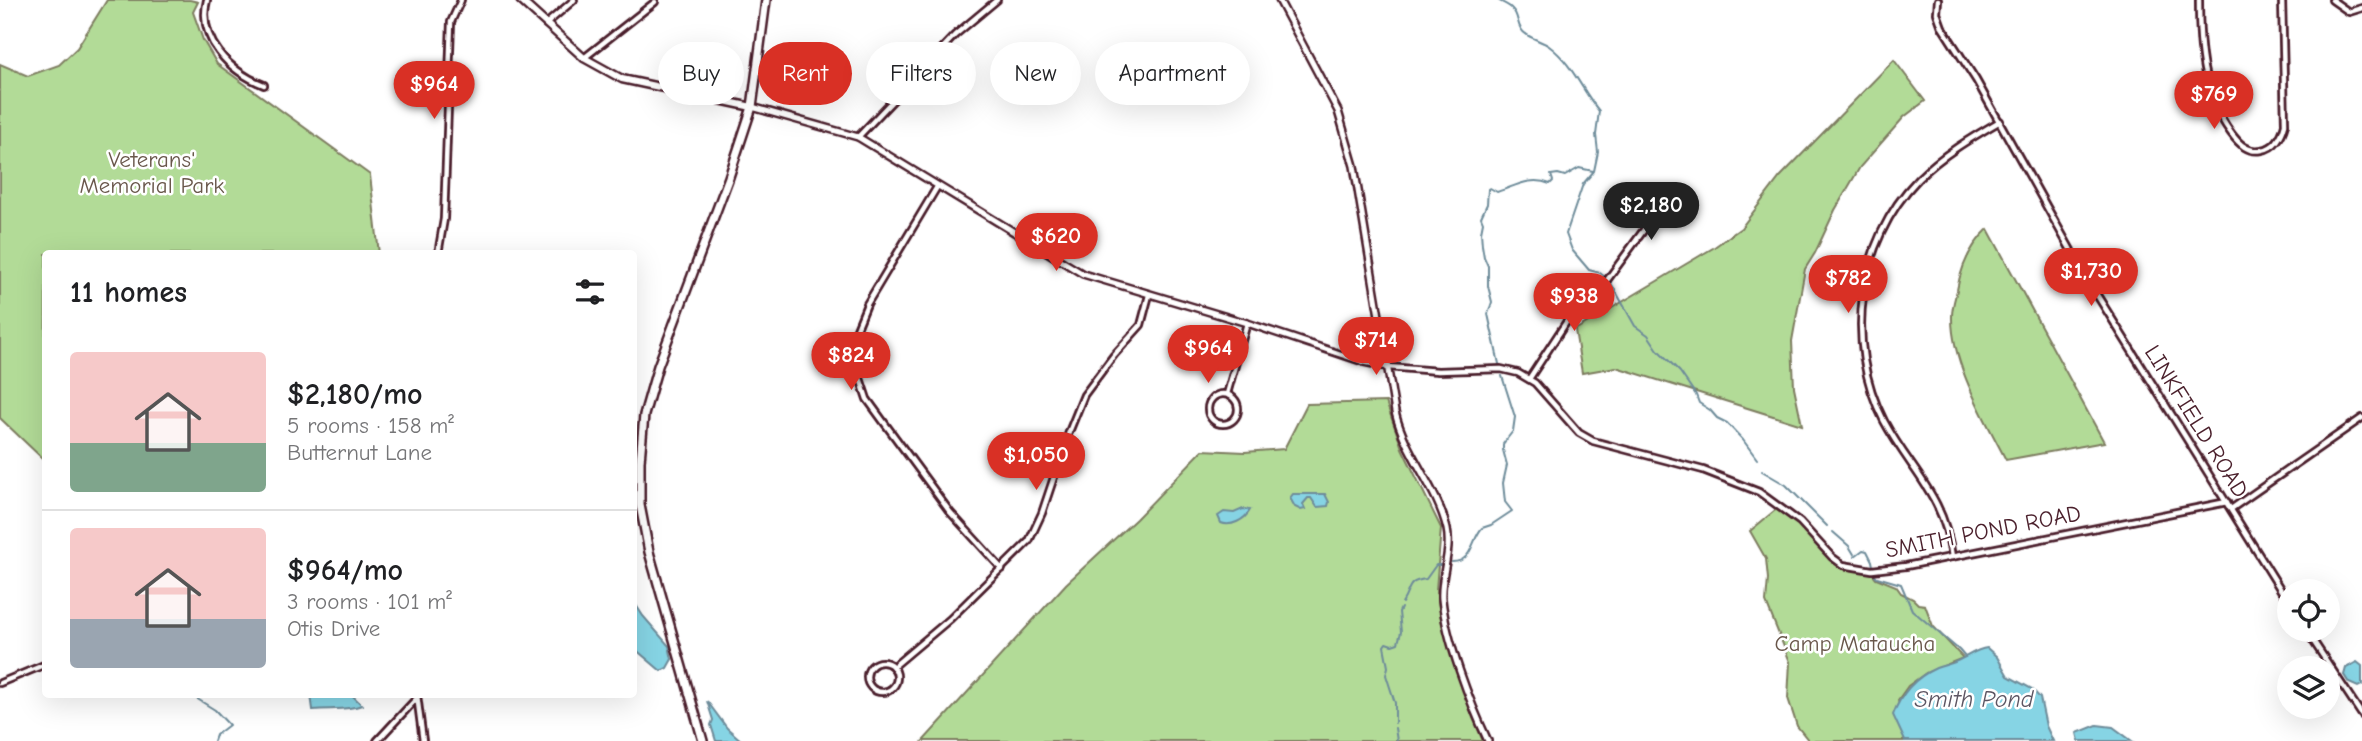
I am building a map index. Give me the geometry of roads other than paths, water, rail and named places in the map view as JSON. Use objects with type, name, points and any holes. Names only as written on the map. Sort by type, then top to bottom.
[{"type":"main road","points":[[520,0],[584,58],[622,79],[752,107]]},
{"type":"main road","points":[[704,741],[649,552],[640,505],[640,461],[644,415],[658,366],[729,177],[752,107],[766,0]]},
{"type":"street","points":[[206,0],[203,15],[217,51],[234,69],[264,85]]},
{"type":"street","points":[[439,250],[444,219],[451,22],[461,0]]},
{"type":"street","points":[[545,25],[574,0]]},
{"type":"street","points":[[858,137],[955,35],[997,0]]},
{"type":"street","points":[[1279,0],[1338,111],[1351,156],[1399,426],[1446,527],[1447,550],[1442,593],[1444,609],[1464,681],[1488,741]]},
{"type":"street","name":"LINKFIELD ROAD","points":[[1938,0],[1937,13],[1940,23],[2000,121],[2087,279],[2277,584]]},
{"type":"street","points":[[2199,0],[2199,38],[2204,72],[2212,98],[2230,132],[2250,151],[2264,150],[2275,144],[2286,124],[2282,0]]},
{"type":"street","points":[[2332,0],[2349,12],[2362,8]]},
{"type":"street","points":[[584,58],[655,2]]},
{"type":"street","points":[[752,107],[858,137],[1083,274],[1247,323],[1364,362],[1388,367]]},
{"type":"street","points":[[1952,557],[1937,502],[1886,424],[1873,396],[1862,347],[1862,298],[1876,246],[1894,210],[1910,189],[1931,166],[1952,150],[2000,121]]},
{"type":"street","points":[[937,187],[867,304],[856,331],[856,366],[867,399],[950,512],[1002,569]]},
{"type":"street","points":[[1529,379],[1567,321],[1608,279],[1672,190]]},
{"type":"street","points":[[893,667],[950,619],[1002,569],[1036,529],[1084,395],[1141,325],[1149,295]]},
{"type":"street","points":[[1227,394],[1247,323]]},
{"type":"street","name":"SMITH POND ROAD","points":[[1388,367],[1428,370],[1501,369],[1518,373],[1529,379],[1583,436],[1722,476],[1759,492],[1797,519],[1832,558],[1843,565],[1865,569],[1883,569],[1952,557],[2227,502]]},
{"type":"street","points":[[1227,394],[1235,400],[1238,412],[1231,422],[1221,424],[1210,417],[1208,406],[1214,396],[1227,394]]},
{"type":"street","points":[[2231,509],[2362,418]]},
{"type":"street","points":[[2314,642],[2362,715]]},
{"type":"street","points":[[881,662],[893,667],[898,677],[891,689],[879,692],[870,687],[867,674],[872,665],[881,662]]},
{"type":"street","points":[[0,683],[42,666]]},
{"type":"street","points":[[377,741],[416,698]]},
{"type":"street","points":[[417,698],[423,741]]},
{"type":"water","points":[[1293,494],[1325,494],[1328,506],[1317,507],[1311,498],[1308,498],[1303,504],[1305,509],[1301,510],[1295,507],[1290,498]]},
{"type":"water","points":[[1243,509],[1250,510],[1241,520],[1229,524],[1221,523],[1218,516],[1224,512],[1234,513]]},
{"type":"water","points":[[637,607],[669,646],[672,659],[667,668],[661,671],[637,651]]},
{"type":"water","name":"Smith Pond","points":[[1987,648],[1997,657],[2008,676],[2032,689],[2040,698],[2046,726],[2053,741],[1905,741],[1893,715],[1909,687],[1936,668]]},
{"type":"water","points":[[2357,662],[2362,666],[2362,685],[2358,687],[2349,683],[2344,675],[2346,668]]},
{"type":"water","points":[[311,698],[355,698],[362,705],[344,709],[313,710]]},
{"type":"water","points":[[707,701],[727,728],[742,741],[716,741]]},
{"type":"water","name":"Smith Pond","points":[[2097,725],[2113,727],[2132,741],[2079,741],[2077,733]]},
{"type":"waterway","points":[[1498,0],[1514,11],[1523,32],[1549,46],[1564,60],[1599,111],[1596,135],[1598,152],[1594,171],[1583,184],[1566,234],[1572,250],[1589,270],[1600,273],[1610,281],[1635,326],[1648,335],[1658,350],[1680,372],[1699,403],[1727,423],[1757,459]]},
{"type":"waterway","points":[[1499,364],[1488,314],[1492,302],[1481,232],[1481,217],[1487,204],[1488,189],[1497,192],[1530,181],[1550,184],[1553,181],[1551,175],[1565,176],[1579,168],[1593,171]]},
{"type":"waterway","points":[[1452,562],[1459,561],[1468,554],[1482,528],[1512,511],[1505,502],[1503,483],[1507,465],[1503,444],[1513,431],[1515,417],[1502,376]]},
{"type":"waterway","points":[[1762,471],[1786,485],[1827,526]]},
{"type":"waterway","points":[[1833,532],[1849,546],[1855,556],[1863,550],[1867,551],[1873,566]]},
{"type":"waterway","points":[[1402,603],[1412,584],[1426,579],[1436,565],[1442,565]]},
{"type":"waterway","points":[[1873,573],[1877,577],[1901,584],[1912,610],[1965,657]]},
{"type":"waterway","points":[[1395,723],[1395,703],[1386,675],[1388,667],[1384,646],[1386,643],[1398,643],[1401,608]]},
{"type":"waterway","points":[[196,698],[215,710],[229,725],[216,735],[214,741]]},
{"type":"waterway","points":[[1395,728],[1397,741]]},
{"type":"park label","name":"Veterans' Memorial Park","points":[[152,172]]},
{"type":"park label","name":"Camp Mataucha","points":[[1855,643]]}]
